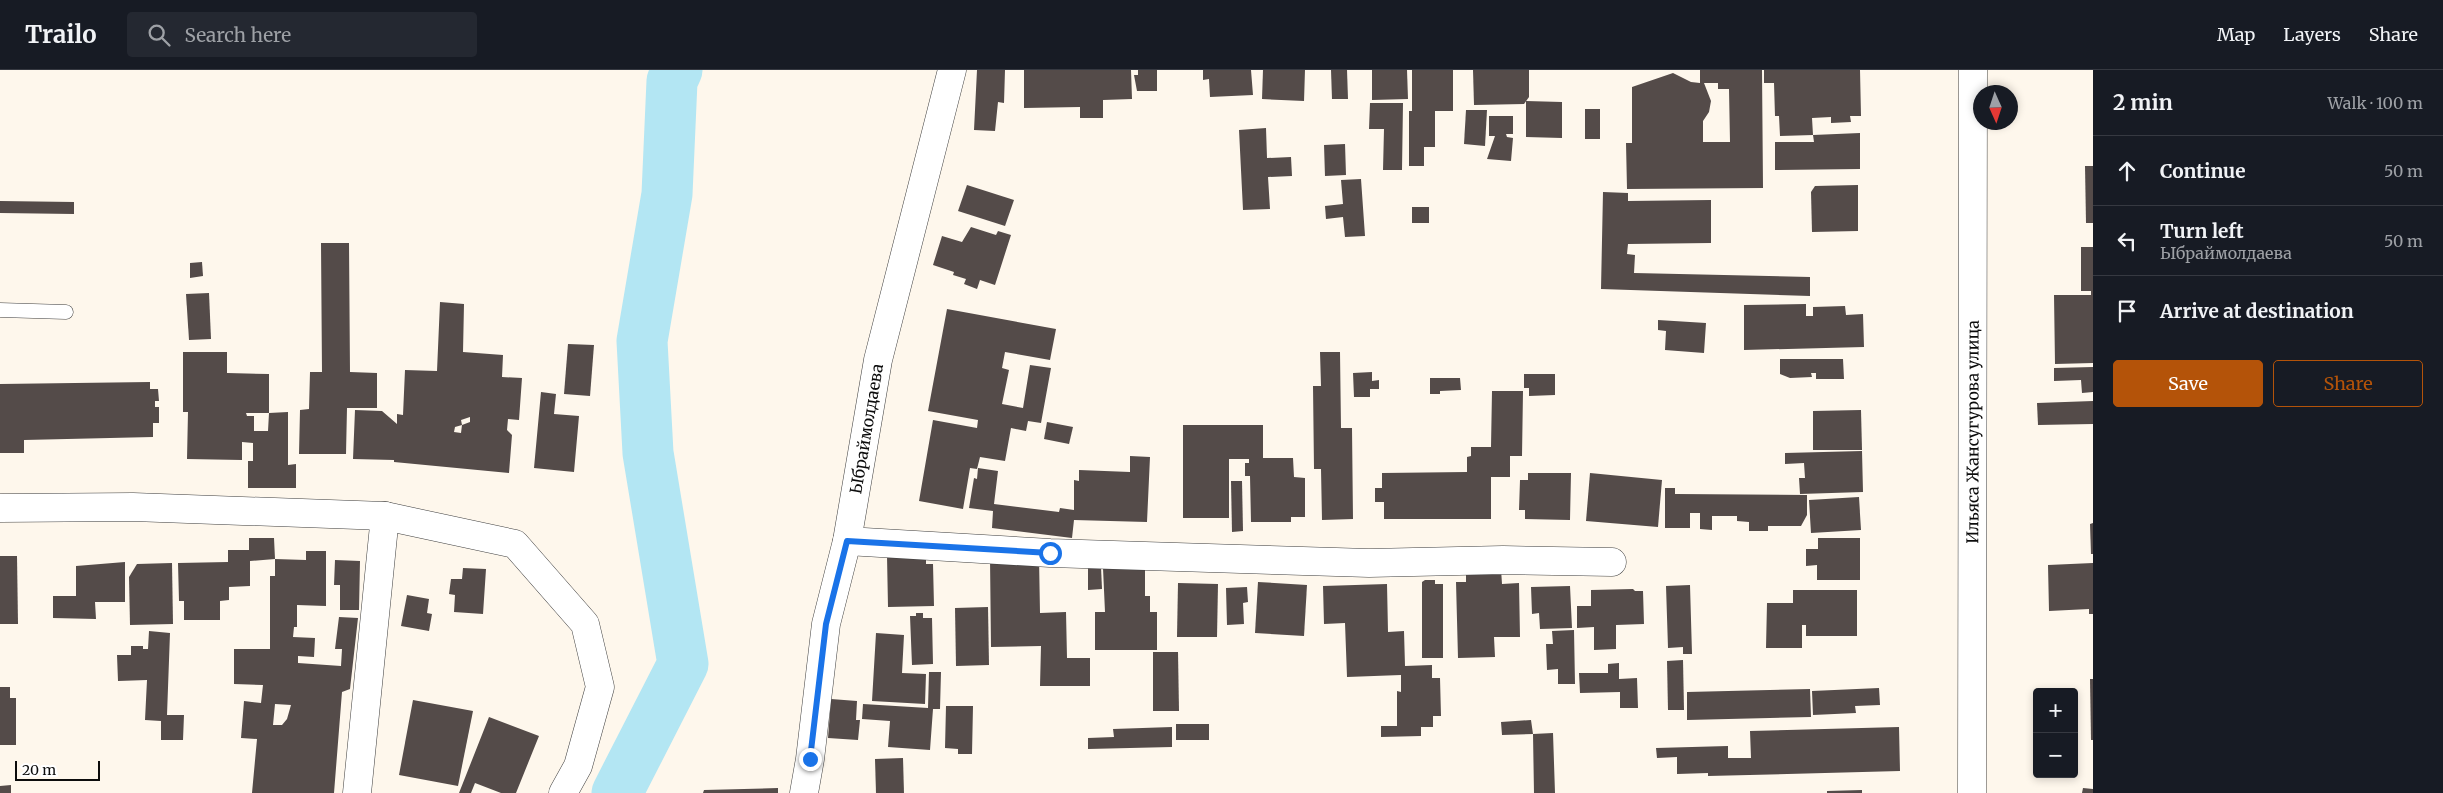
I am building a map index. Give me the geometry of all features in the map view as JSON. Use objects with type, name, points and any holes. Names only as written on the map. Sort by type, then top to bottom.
[{"type":"street","name":"Ыбраймолдаева","points":[[804,793],[810,759],[826,624],[847,541],[878,360],[952,70]]},
{"type":"street","name":"Ильяса Жансугурова улица","points":[[1972,793],[1973,70]]},
{"type":"street","points":[[0,508],[133,506],[385,516],[515,544],[585,624],[600,687],[578,766],[563,793]]},
{"type":"street","points":[[357,793],[385,516]]},
{"type":"street","points":[[847,541],[1050,553],[1359,562],[1503,560],[1612,562]]},
{"type":"lane","points":[[0,310],[66,312]]},
{"type":"building","points":[[977,70],[1005,70],[1004,103],[998,102],[995,131],[974,130]]},
{"type":"building","points":[[1024,70],[1131,70],[1132,99],[1103,100],[1103,118],[1080,118],[1080,107],[1024,108]]},
{"type":"building","points":[[1138,70],[1157,70],[1157,91],[1137,91],[1134,75],[1138,75]]},
{"type":"building","points":[[1203,70],[1251,70],[1253,95],[1210,97],[1209,79],[1203,80]]},
{"type":"building","points":[[1263,70],[1305,70],[1304,101],[1262,99]]},
{"type":"building","points":[[1331,70],[1347,70],[1348,99],[1332,99]]},
{"type":"building","points":[[1372,70],[1407,70],[1408,99],[1372,100]]},
{"type":"building","points":[[1412,70],[1453,70],[1453,111],[1435,111],[1435,147],[1424,147],[1424,166],[1409,166],[1409,111],[1412,111]]},
{"type":"building","points":[[1473,70],[1529,70],[1529,97],[1524,104],[1474,105]]},
{"type":"building","points":[[1700,70],[1762,70],[1763,188],[1627,189],[1626,143],[1632,143],[1632,87],[1673,73],[1691,82],[1700,83]],"holes":[[[1704,83],[1718,83],[1718,89],[1729,89],[1730,142],[1703,142],[1703,121],[1709,112],[1711,101]]]},
{"type":"building","points":[[1764,70],[1860,70],[1861,116],[1850,116],[1851,122],[1831,123],[1831,117],[1812,118],[1813,135],[1780,136],[1779,116],[1775,116],[1774,83],[1764,83]]},
{"type":"building","points":[[1526,101],[1562,102],[1562,138],[1526,137]]},
{"type":"building","points":[[1370,103],[1403,103],[1402,170],[1383,170],[1384,129],[1369,129]]},
{"type":"building","points":[[1585,109],[1600,109],[1600,139],[1585,139]]},
{"type":"building","points":[[1466,110],[1487,110],[1485,146],[1464,144]]},
{"type":"building","points":[[1489,116],[1513,116],[1513,134],[1506,134],[1507,137],[1513,138],[1511,161],[1487,159],[1495,136],[1489,136]]},
{"type":"building","points":[[1266,128],[1267,158],[1291,157],[1292,176],[1268,177],[1270,209],[1243,210],[1239,130]]},
{"type":"building","points":[[1860,133],[1860,169],[1775,170],[1775,142],[1814,142],[1813,135]]},
{"type":"building","points":[[1345,144],[1346,175],[1325,176],[1324,145]]},
{"type":"building","points":[[2085,166],[2093,166],[2093,223],[2086,223]]},
{"type":"building","points":[[1361,179],[1365,236],[1345,237],[1343,217],[1326,219],[1325,206],[1343,204],[1341,180]]},
{"type":"building","points":[[967,185],[1014,200],[1005,226],[958,211]]},
{"type":"building","points":[[1858,185],[1858,231],[1812,232],[1811,192],[1815,186]]},
{"type":"building","points":[[1603,192],[1628,193],[1628,201],[1711,200],[1711,243],[1628,244],[1627,254],[1635,255],[1634,273],[1810,277],[1810,296],[1601,289]]},
{"type":"building","points":[[0,201],[74,202],[74,214],[0,213]]},
{"type":"building","points":[[1412,207],[1429,207],[1429,223],[1412,223]]},
{"type":"building","points":[[971,227],[996,235],[998,231],[1011,235],[995,285],[980,280],[977,289],[964,284],[966,279],[953,275],[954,272],[933,265],[942,236],[962,242]]},
{"type":"building","points":[[321,243],[349,243],[350,372],[377,373],[377,408],[347,408],[346,454],[299,454],[300,410],[309,409],[310,372],[322,372]]},
{"type":"building","points":[[2081,247],[2093,247],[2093,363],[2055,364],[2054,295],[2091,295],[2091,291],[2081,291]]},
{"type":"building","points":[[202,262],[203,276],[190,278],[190,263]]},
{"type":"building","points":[[209,293],[211,339],[189,340],[186,294]]},
{"type":"building","points":[[440,302],[464,304],[463,352],[503,355],[502,377],[522,378],[519,420],[508,419],[507,430],[512,435],[509,473],[394,462],[394,460],[353,459],[355,410],[382,411],[397,424],[397,414],[403,415],[405,370],[437,371]],"holes":[[[470,417],[470,422],[462,425],[461,420]],[[462,425],[461,433],[454,432],[455,427]]]},
{"type":"building","points":[[1806,304],[1806,316],[1813,316],[1813,307],[1845,306],[1846,315],[1863,314],[1864,347],[1744,350],[1744,305]]},
{"type":"building","points":[[947,309],[1056,329],[1050,360],[1005,352],[1002,368],[1009,370],[1002,404],[1023,408],[1030,365],[1051,368],[1041,423],[1028,421],[1026,431],[1011,428],[1005,461],[980,457],[977,469],[970,468],[963,509],[919,501],[933,420],[977,428],[978,420],[928,411]]},
{"type":"building","points":[[1658,320],[1706,323],[1704,353],[1665,350],[1666,331],[1658,330]]},
{"type":"building","points":[[568,344],[594,345],[590,396],[564,394]]},
{"type":"building","points":[[183,352],[227,352],[227,373],[269,374],[269,413],[288,412],[288,465],[296,464],[296,488],[248,488],[248,461],[253,461],[253,443],[242,442],[242,460],[187,459],[188,412],[183,412]],"holes":[[[246,413],[269,413],[268,431],[254,431],[254,416],[247,416]]]},
{"type":"building","points":[[1320,352],[1340,352],[1341,428],[1352,428],[1353,519],[1322,520],[1321,469],[1314,469],[1313,386],[1321,386]]},
{"type":"building","points":[[1780,359],[1843,359],[1844,379],[1816,379],[1816,373],[1811,373],[1812,377],[1790,378],[1780,374]]},
{"type":"building","points":[[2093,367],[2093,392],[2082,393],[2081,380],[2054,381],[2054,368]]},
{"type":"building","points":[[1372,372],[1372,381],[1379,380],[1379,389],[1370,389],[1370,397],[1354,397],[1353,373]]},
{"type":"building","points":[[1524,374],[1555,374],[1555,395],[1529,396],[1529,388],[1524,388]]},
{"type":"building","points":[[1430,378],[1460,378],[1461,390],[1440,391],[1440,394],[1430,394]]},
{"type":"building","points":[[150,382],[150,389],[158,389],[159,401],[155,401],[155,407],[159,407],[159,423],[153,423],[153,437],[24,440],[24,453],[0,453],[0,384]]},
{"type":"building","points":[[1492,391],[1523,391],[1522,456],[1510,456],[1510,477],[1491,477],[1491,519],[1384,519],[1384,502],[1375,502],[1375,488],[1382,488],[1382,473],[1467,472],[1467,457],[1471,456],[1471,447],[1491,447]]},
{"type":"building","points":[[541,392],[556,394],[554,414],[579,416],[574,472],[534,468]]},
{"type":"building","points":[[2093,401],[2093,424],[2038,425],[2037,403]]},
{"type":"building","points":[[1861,410],[1862,450],[1813,450],[1813,411]]},
{"type":"building","points":[[1047,422],[1073,427],[1069,444],[1044,439]]},
{"type":"building","points":[[1183,425],[1263,425],[1263,458],[1293,458],[1294,477],[1305,478],[1305,517],[1291,517],[1291,522],[1251,522],[1250,476],[1245,476],[1245,463],[1249,463],[1249,459],[1229,459],[1229,518],[1183,518]]},
{"type":"building","points":[[1862,451],[1863,492],[1800,494],[1799,478],[1805,478],[1804,463],[1785,464],[1785,453]]},
{"type":"building","points":[[1130,456],[1150,457],[1147,522],[1074,520],[1072,538],[992,528],[993,511],[969,508],[974,478],[977,479],[978,468],[998,471],[994,504],[1059,512],[1060,508],[1074,510],[1074,480],[1079,481],[1079,470],[1130,472]]},
{"type":"building","points":[[1528,473],[1571,473],[1570,520],[1525,519],[1525,510],[1519,510],[1520,480],[1528,480]]},
{"type":"building","points":[[1590,473],[1662,480],[1658,527],[1586,521]]},
{"type":"building","points":[[1231,481],[1242,481],[1243,531],[1232,532]]},
{"type":"building","points":[[1665,488],[1675,488],[1675,494],[1807,495],[1807,515],[1801,526],[1768,526],[1768,531],[1749,531],[1749,522],[1737,521],[1737,516],[1712,516],[1712,530],[1700,529],[1700,513],[1690,513],[1690,528],[1665,528]]},
{"type":"building","points":[[1859,497],[1861,530],[1811,533],[1809,500]]},
{"type":"building","points":[[2093,523],[2093,554],[2091,554],[2090,524]]},
{"type":"building","points":[[249,538],[274,538],[275,559],[250,561],[250,586],[229,587],[229,600],[220,601],[220,620],[184,620],[184,601],[179,601],[178,563],[228,562],[228,550],[249,550]]},
{"type":"building","points":[[1818,538],[1860,538],[1860,580],[1817,580],[1817,565],[1806,566],[1806,549],[1818,549]]},
{"type":"building","points":[[306,551],[326,551],[326,606],[297,605],[297,627],[294,627],[293,637],[315,638],[314,657],[298,656],[298,663],[341,666],[342,649],[335,649],[339,617],[358,618],[350,689],[342,692],[334,793],[252,793],[257,739],[241,738],[244,701],[261,703],[263,685],[234,684],[234,649],[270,649],[270,576],[275,576],[275,559],[306,560]],"holes":[[[275,704],[291,705],[287,719],[282,725],[273,725]]]},
{"type":"building","points":[[926,555],[926,564],[933,564],[934,606],[888,607],[887,556]]},
{"type":"building","points":[[0,556],[17,556],[18,624],[0,624]]},
{"type":"building","points":[[1039,557],[1040,613],[1066,612],[1067,658],[1090,658],[1090,686],[1040,686],[1041,646],[991,647],[990,558]]},
{"type":"building","points":[[335,560],[360,561],[359,610],[340,610],[340,585],[334,585]]},
{"type":"building","points":[[125,562],[125,602],[95,602],[96,619],[53,618],[53,596],[76,596],[76,566]]},
{"type":"building","points":[[172,563],[173,624],[130,625],[129,577],[137,564]]},
{"type":"building","points":[[2093,563],[2093,614],[2089,614],[2089,609],[2049,611],[2048,565]]},
{"type":"building","points":[[1145,566],[1145,596],[1150,596],[1150,612],[1157,612],[1157,650],[1095,650],[1095,612],[1105,612],[1103,568]]},
{"type":"building","points":[[1088,567],[1101,567],[1102,589],[1088,590]]},
{"type":"building","points":[[463,568],[486,569],[483,614],[454,612],[455,595],[449,594],[451,579],[462,579]]},
{"type":"building","points":[[1466,569],[1501,569],[1502,584],[1519,583],[1520,637],[1494,637],[1495,657],[1458,658],[1456,582],[1466,582]]},
{"type":"building","points":[[1425,580],[1435,580],[1435,584],[1443,584],[1443,658],[1422,658],[1422,582]]},
{"type":"building","points":[[1258,582],[1307,585],[1304,636],[1255,633]]},
{"type":"building","points":[[1178,583],[1218,584],[1217,637],[1177,637]]},
{"type":"building","points":[[1387,584],[1388,632],[1404,631],[1405,666],[1432,665],[1432,678],[1440,678],[1441,716],[1433,716],[1433,727],[1421,727],[1421,736],[1381,737],[1381,726],[1397,726],[1397,691],[1401,692],[1401,675],[1347,677],[1345,623],[1324,624],[1323,586]]},
{"type":"building","points":[[1690,585],[1692,654],[1683,654],[1683,647],[1668,648],[1666,586]]},
{"type":"building","points":[[1570,586],[1572,628],[1540,629],[1539,613],[1532,614],[1531,587]]},
{"type":"building","points":[[1247,587],[1248,602],[1243,603],[1244,624],[1227,625],[1226,588]]},
{"type":"building","points":[[1633,589],[1635,591],[1643,591],[1644,624],[1616,625],[1616,649],[1594,650],[1594,627],[1577,628],[1577,606],[1591,606],[1591,590]]},
{"type":"building","points":[[1793,590],[1857,590],[1857,636],[1806,636],[1806,625],[1802,625],[1802,648],[1766,648],[1767,603],[1793,603]]},
{"type":"building","points":[[407,595],[429,599],[427,613],[432,614],[429,631],[401,626]]},
{"type":"building","points":[[988,607],[989,665],[956,666],[955,608]]},
{"type":"building","points":[[916,613],[923,613],[923,618],[932,618],[933,664],[912,665],[910,616],[916,616]]},
{"type":"building","points":[[1574,630],[1575,684],[1558,684],[1558,669],[1547,670],[1546,644],[1553,644],[1552,631]]},
{"type":"building","points":[[149,631],[170,633],[167,715],[184,715],[183,740],[161,740],[161,721],[145,720],[147,680],[118,681],[117,655],[131,655],[131,646],[143,646],[143,649],[148,649]]},
{"type":"building","points":[[876,633],[904,635],[902,673],[926,674],[925,704],[872,701]]},
{"type":"building","points":[[1153,652],[1178,652],[1179,711],[1153,711]]},
{"type":"building","points":[[1683,660],[1684,710],[1668,710],[1667,661]]},
{"type":"building","points":[[1619,663],[1619,679],[1637,678],[1638,708],[1620,708],[1620,692],[1580,693],[1579,673],[1608,673],[1608,664]]},
{"type":"building","points":[[929,672],[941,672],[940,709],[933,709],[930,750],[888,747],[890,721],[862,719],[863,704],[928,708]]},
{"type":"building","points":[[2090,679],[2093,679],[2093,740],[2091,740]]},
{"type":"building","points":[[0,687],[10,687],[10,698],[16,698],[16,745],[0,745]]},
{"type":"building","points":[[1879,688],[1880,705],[1855,706],[1856,713],[1813,715],[1812,691]]},
{"type":"building","points":[[1810,689],[1811,717],[1687,720],[1687,692]]},
{"type":"building","points":[[831,699],[857,701],[856,720],[860,720],[858,740],[828,738]]},
{"type":"building","points":[[413,700],[473,711],[458,786],[399,775]]},
{"type":"building","points":[[946,706],[973,706],[972,754],[958,754],[958,749],[945,748]]},
{"type":"building","points":[[489,717],[539,736],[516,793],[501,793],[475,783],[471,793],[459,793]]},
{"type":"building","points":[[1531,720],[1533,734],[1502,735],[1501,722]]},
{"type":"building","points":[[1176,724],[1209,724],[1209,740],[1176,740]]},
{"type":"building","points":[[1172,727],[1172,747],[1088,749],[1088,738],[1114,737],[1113,729]]},
{"type":"building","points":[[1899,727],[1900,771],[1708,776],[1708,773],[1677,774],[1677,757],[1657,758],[1656,748],[1728,746],[1728,758],[1751,758],[1750,731]]},
{"type":"building","points":[[1553,733],[1555,793],[1534,793],[1533,734]]},
{"type":"building","points":[[903,758],[904,793],[876,793],[875,759]]},
{"type":"building","points":[[11,785],[11,793],[0,793],[0,786]]},
{"type":"building","points":[[778,788],[778,793],[703,793],[704,790]]},
{"type":"building","points":[[2083,788],[2093,789],[2093,793],[2082,793]]},
{"type":"building","points":[[1862,790],[1862,793],[1827,793],[1827,791]]},
{"type":"waterway","points":[[617,793],[683,664],[648,453],[642,341],[667,194],[672,81],[677,70]]},
{"type":"route","points":[[810,759],[826,624],[847,541],[1050,553]]}]
